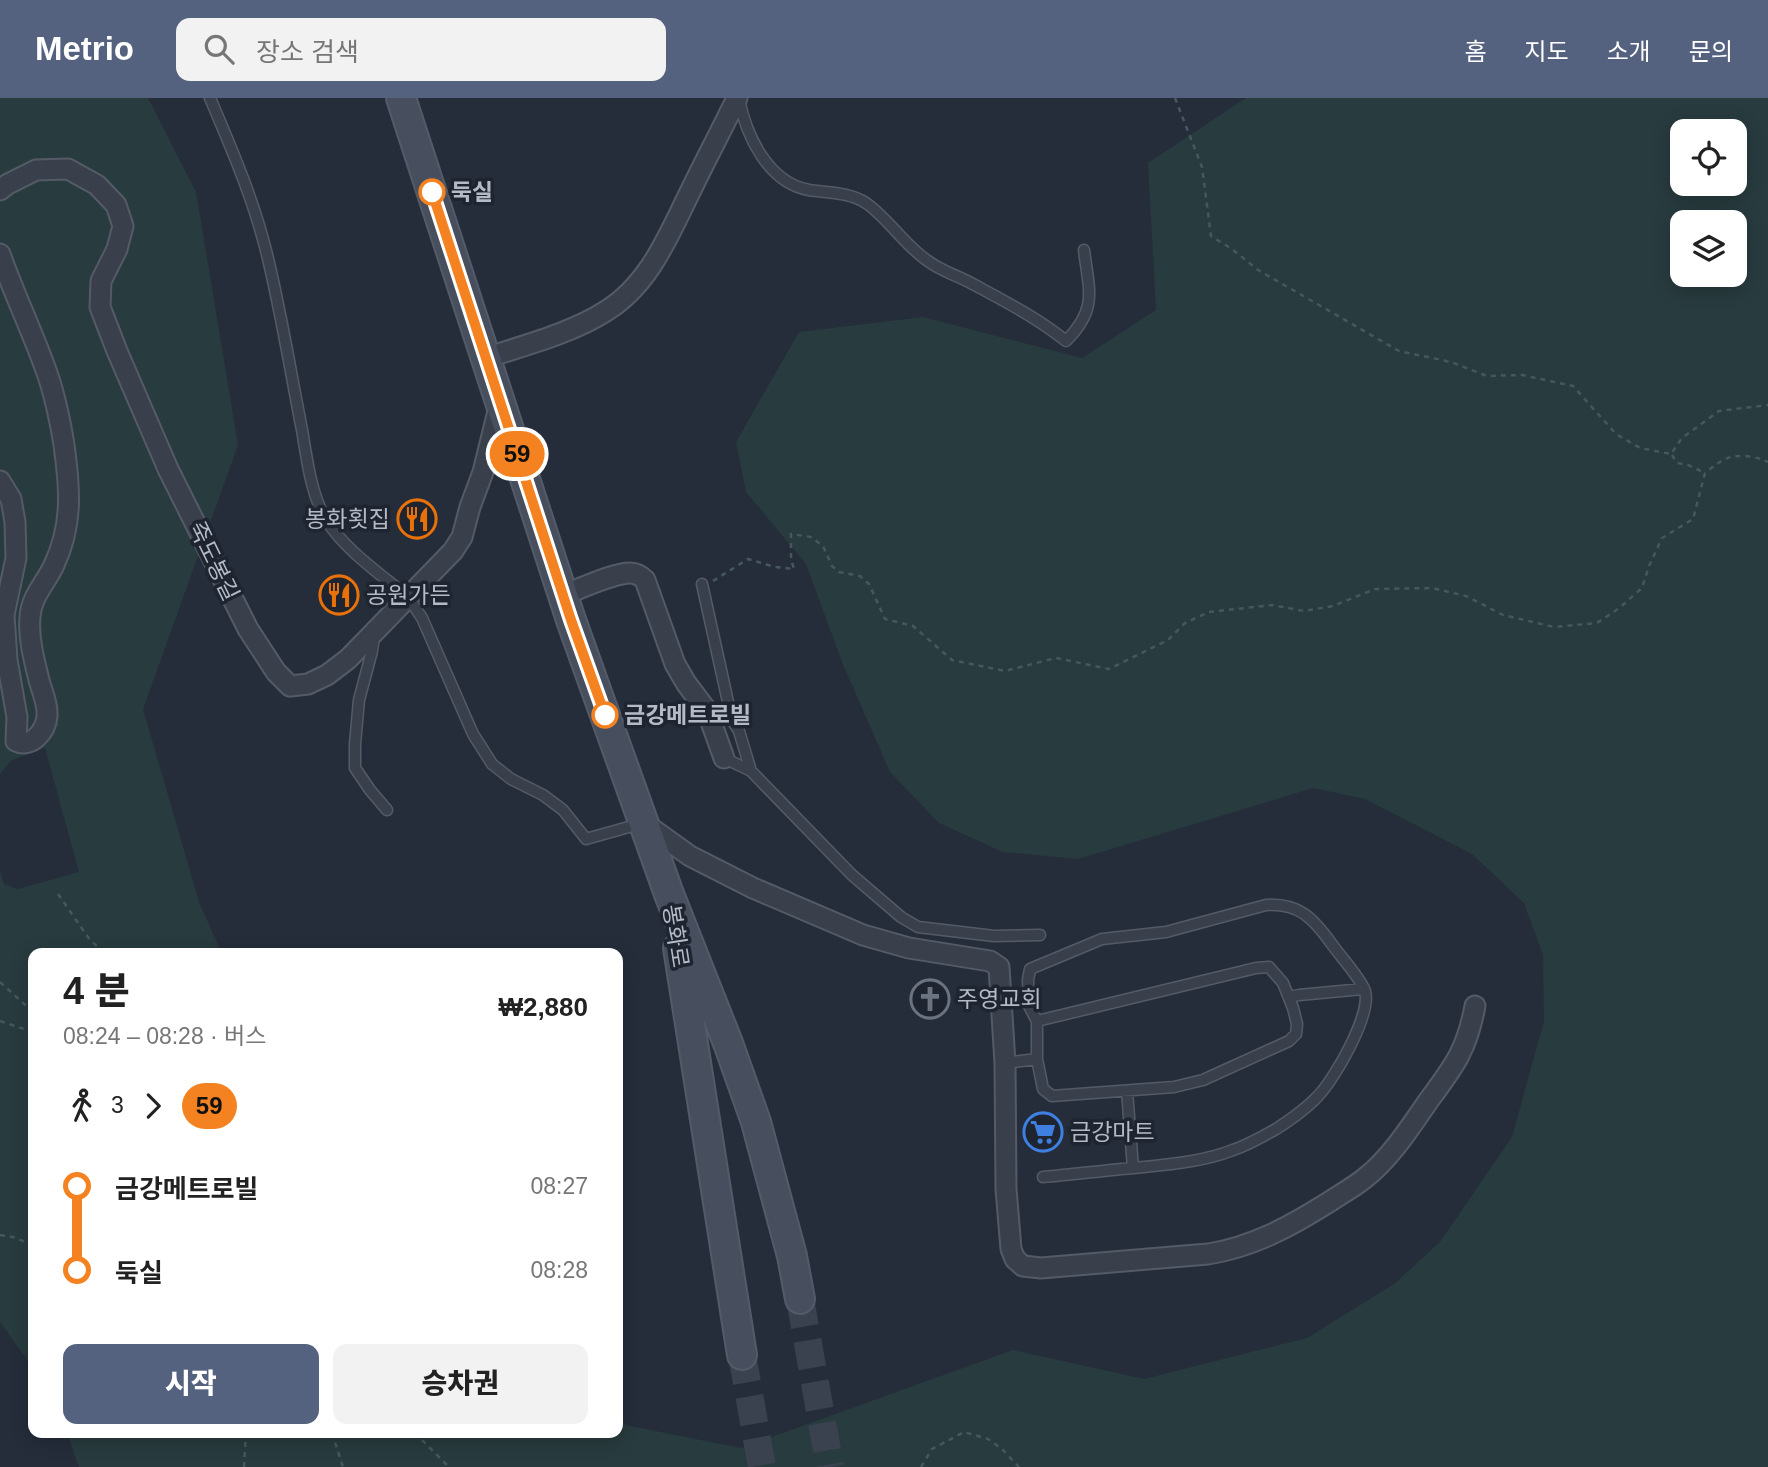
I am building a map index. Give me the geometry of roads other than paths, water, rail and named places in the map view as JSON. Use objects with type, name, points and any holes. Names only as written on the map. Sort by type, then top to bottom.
[{"type":"main road","points":[[401,98],[563,595],[669,894]]},
{"type":"main road","name":"봉화로","points":[[669,894],[756,1122],[792,1256],[800,1299]]},
{"type":"main road","name":"봉화로","points":[[669,894],[742,1355]]},
{"type":"street","points":[[486,358],[568,330],[604,313],[629,294],[658,256],[738,98]]},
{"type":"street","name":"죽도봉길","points":[[0,190],[36,170],[68,169],[97,185],[116,205],[123,226],[117,249],[101,281],[100,307],[168,469],[248,629],[276,671],[290,686],[309,684],[327,675],[348,659],[453,551],[463,537],[500,402]]},
{"type":"street","points":[[0,254],[48,374],[64,444],[70,507],[64,540],[54,567],[34,597],[30,616],[32,645],[47,718],[38,736],[27,743],[16,741],[16,717],[7,660],[4,615],[16,558],[15,522],[10,499],[0,481]]},
{"type":"street","points":[[563,595],[619,575],[631,573],[640,575],[645,580],[675,664],[707,711],[724,758]]},
{"type":"street","points":[[643,823],[690,856],[753,888],[863,936],[909,948],[990,961],[999,967],[1005,1063],[1006,1189],[1011,1249],[1015,1259],[1023,1266],[1041,1268],[1208,1254],[1229,1251],[1284,1230],[1366,1177],[1404,1136],[1452,1070],[1471,1030],[1475,1006]]},
{"type":"lane","points":[[209,98],[247,186],[259,223],[311,477],[328,524],[352,549],[408,597],[422,618],[473,734],[492,764],[563,810],[586,839],[643,823]]},
{"type":"lane","points":[[738,98],[742,115],[759,152],[791,185],[856,197],[876,211],[926,260],[1018,307],[1066,341],[1080,327],[1089,301],[1084,250]]},
{"type":"lane","points":[[702,586],[732,720],[739,731],[751,771]]},
{"type":"lane","points":[[374,632],[372,651],[359,700],[355,768],[387,810]]},
{"type":"lane","points":[[724,758],[751,771],[852,874],[901,917],[918,928],[994,936],[1040,935]]},
{"type":"lane","points":[[1037,1021],[1269,967],[1283,983],[1297,1024],[1296,1034],[1289,1041],[1203,1080],[1174,1087],[1127,1091],[1052,1096],[1043,1090],[1037,1059],[1037,1021],[1029,1006],[1030,969],[1102,939],[1166,932],[1266,905],[1278,904],[1303,912],[1323,932],[1366,993],[1363,1014],[1335,1076],[1319,1096],[1278,1127],[1231,1151],[1187,1162],[1043,1177]]},
{"type":"lane","points":[[1289,997],[1363,989]]},
{"type":"lane","points":[[1005,1063],[1037,1059]]},
{"type":"lane","points":[[1127,1091],[1133,1168]]},
{"type":"tunnel","points":[[800,1299],[830,1467]]},
{"type":"tunnel","points":[[742,1355],[762,1467]]},
{"type":"place","name":"둑실","points":[[432,192]]},
{"type":"place","name":"봉화횟집","points":[[417,519]]},
{"type":"place","name":"공원가든","points":[[339,595]]},
{"type":"place","name":"금강메트로빌","points":[[605,715]]},
{"type":"place","name":"주영교회","points":[[930,999]]},
{"type":"place","name":"금강마트","points":[[1043,1132]]}]
